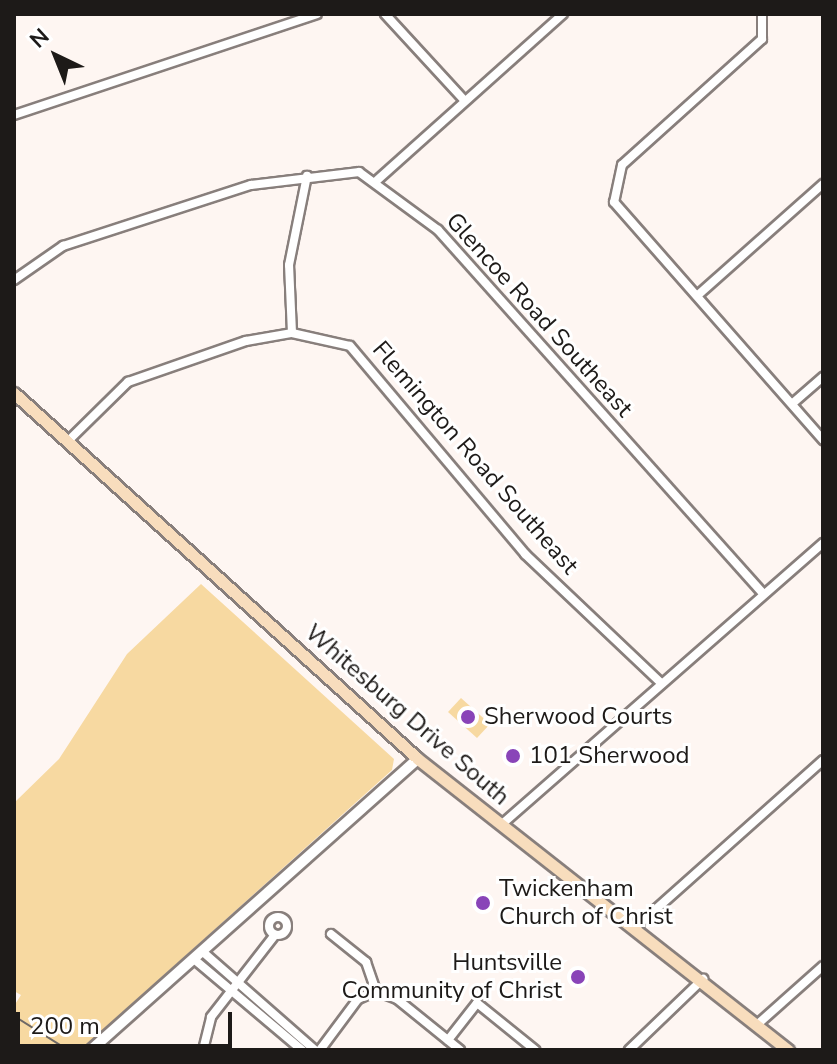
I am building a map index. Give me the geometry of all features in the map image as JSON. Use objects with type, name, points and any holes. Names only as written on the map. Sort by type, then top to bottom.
[{"type":"main road","name":"Whitesburg Drive South","points":[[14,393],[418,759],[760,1022],[788,1050]]},
{"type":"street","points":[[14,115],[317,14]]},
{"type":"street","points":[[385,14],[465,101]]},
{"type":"street","points":[[375,182],[563,14]]},
{"type":"street","points":[[762,14],[762,39],[622,165],[615,186],[623,213],[699,294],[823,440]]},
{"type":"street","name":"Glencoe Road Southeast","points":[[14,280],[63,246],[251,185],[359,172],[438,230],[762,593]]},
{"type":"street","points":[[292,333],[289,265],[307,176]]},
{"type":"street","points":[[699,294],[823,184]]},
{"type":"street","name":"Flemington Road Southeast","points":[[67,442],[128,382],[246,341],[292,333],[350,346],[371,365],[525,554],[661,683]]},
{"type":"street","points":[[793,403],[823,377]]},
{"type":"street","points":[[501,825],[762,593],[823,543]]},
{"type":"street","points":[[91,1050],[418,759]]},
{"type":"street","points":[[637,926],[823,760]]},
{"type":"street","points":[[331,934],[366,962],[376,991]]},
{"type":"street","points":[[203,1050],[203,1031],[274,936]]},
{"type":"street","points":[[199,956],[318,1050],[358,999],[376,991],[397,999],[460,1050]]},
{"type":"street","points":[[199,956],[230,993],[302,1050]]},
{"type":"street","points":[[760,1022],[823,966]]},
{"type":"street","points":[[629,1050],[704,978]]},
{"type":"street","points":[[448,1040],[477,1003],[535,1050]]},
{"type":"shaded area","points":[[201,584],[394,759],[392,770],[84,1047],[14,1050],[14,1006],[21,995],[14,991],[14,803],[59,759],[127,654]]},
{"type":"shaded area","name":"Sherwood Courts","points":[[461,698],[490,724],[477,738],[448,712]]},
{"type":"railway","points":[[14,1016],[68,1050]]},
{"type":"place","name":"Sherwood Courts","points":[[468,717]]},
{"type":"place","name":"101 Sherwood","points":[[513,756]]},
{"type":"place","name":"Twickenham Church of Christ","points":[[483,903]]},
{"type":"place","name":"Huntsville Community of Christ","points":[[578,977]]}]
